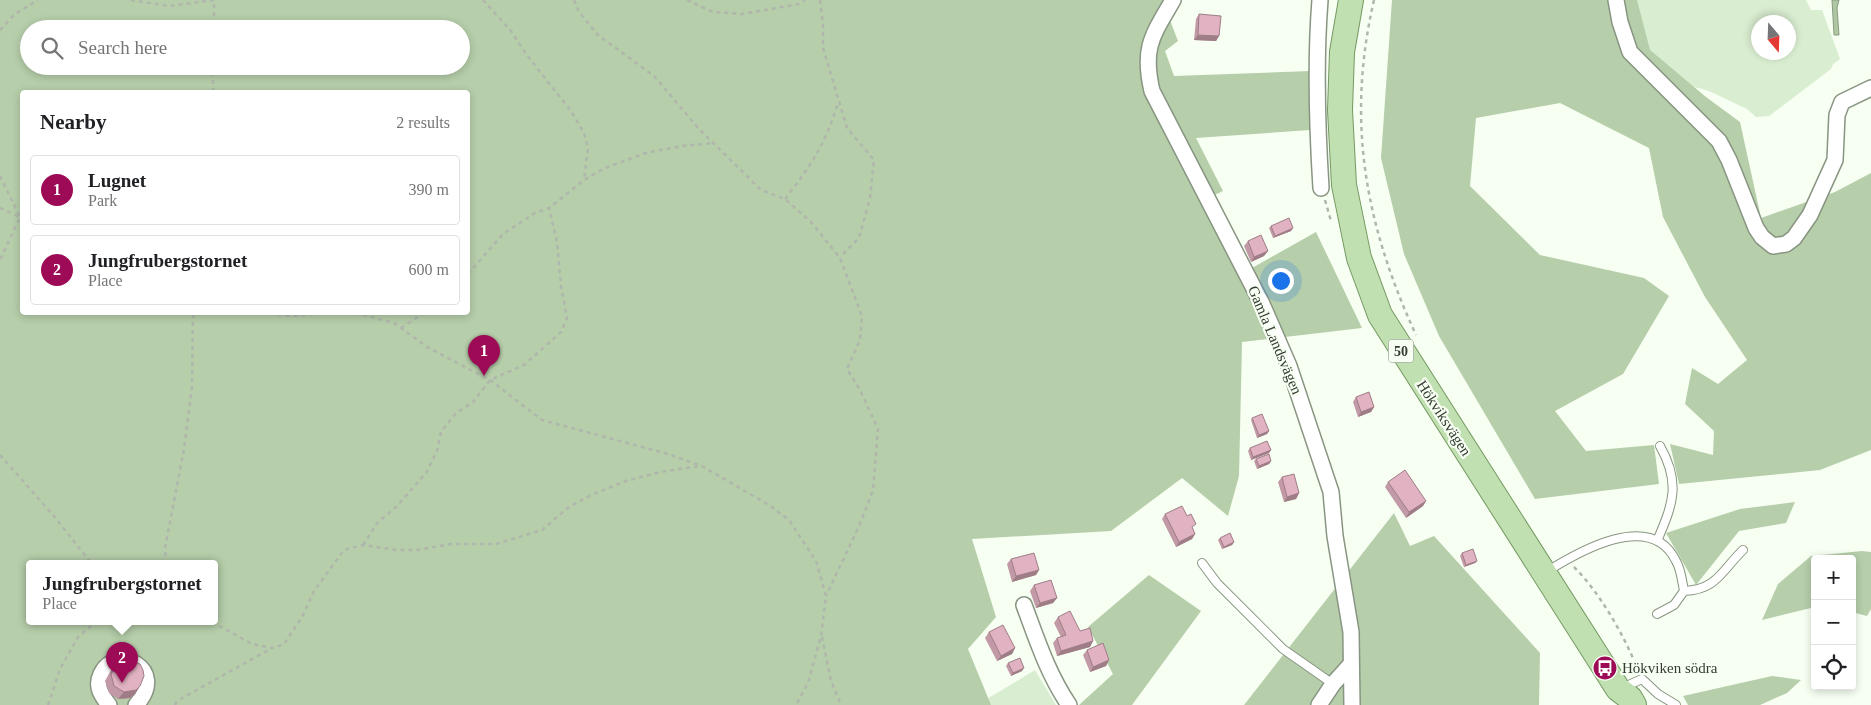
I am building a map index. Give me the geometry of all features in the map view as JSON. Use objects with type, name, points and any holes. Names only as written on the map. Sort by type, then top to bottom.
[{"type":"main road","name":"Hökviksvägen","points":[[1351,0],[1342,52],[1340,110],[1344,185],[1359,258],[1380,316],[1624,700]]},
{"type":"street","name":"Gamla Landsvägen","points":[[1173,0],[1151,38],[1147,55],[1147,70],[1152,91],[1254,287],[1289,366],[1331,492],[1351,632],[1352,705]]},
{"type":"street","points":[[1320,0],[1317,89],[1321,188]]},
{"type":"street","points":[[1616,0],[1630,52],[1719,141],[1729,160],[1756,228],[1762,237],[1773,246],[1786,244],[1794,238],[1810,215],[1836,160],[1837,115],[1842,102],[1871,88]]},
{"type":"street","points":[[1024,605],[1047,668],[1056,687],[1069,705]]},
{"type":"street","points":[[109,705],[100,694],[98,680],[104,667],[116,660],[130,660],[142,668],[148,681],[145,695],[136,705]]},
{"type":"street","points":[[1319,705],[1350,664]]},
{"type":"lane","points":[[1657,541],[1670,513],[1673,500],[1672,475],[1660,446]]},
{"type":"lane","points":[[1544,573],[1566,560],[1607,541],[1627,536],[1643,536],[1657,541],[1669,549],[1677,561],[1684,591],[1674,605],[1657,614]]},
{"type":"lane","points":[[1684,591],[1698,590],[1709,586],[1744,550]]},
{"type":"lane","points":[[1202,564],[1217,583],[1283,649],[1333,684]]},
{"type":"lane","points":[[1624,700],[1642,679],[1658,694],[1676,705]]},
{"type":"path","points":[[0,30],[15,14],[38,0]]},
{"type":"path","points":[[131,0],[170,6],[214,0],[214,20]]},
{"type":"path","points":[[483,0],[511,31],[526,54],[571,111],[584,133],[588,148],[584,180]]},
{"type":"path","points":[[574,0],[579,12],[598,35],[654,76],[699,129],[761,190],[785,199],[811,222],[840,258],[862,316],[860,340],[847,369],[860,390],[878,429],[873,490],[860,524],[826,596],[821,636],[808,682],[796,705]]},
{"type":"path","points":[[687,0],[713,12],[742,14],[799,4],[806,0]]},
{"type":"path","points":[[820,0],[823,48],[838,102],[847,128],[874,160],[870,198],[860,238],[840,258]]},
{"type":"path","points":[[1374,0],[1363,62],[1362,131],[1366,185],[1388,268],[1418,340]]},
{"type":"path","points":[[213,75],[213,90]]},
{"type":"path","points":[[785,199],[811,166],[822,144],[838,102]]},
{"type":"path","points":[[470,272],[503,234],[535,213],[549,208],[584,180],[605,168],[646,153],[682,146],[713,143]]},
{"type":"path","points":[[0,176],[20,216]]},
{"type":"path","points":[[0,208],[20,218]]},
{"type":"path","points":[[363,545],[377,523],[396,507],[426,473],[437,450],[441,432],[455,414],[473,402],[490,380],[524,365],[561,332],[567,318],[561,286],[557,242],[549,208]]},
{"type":"path","points":[[0,260],[20,220]]},
{"type":"path","points":[[166,560],[165,548],[184,449],[192,387],[193,315]]},
{"type":"path","points":[[278,315],[304,315]]},
{"type":"path","points":[[364,315],[394,323],[427,347],[490,380],[542,420],[668,454],[702,466],[769,505],[789,520],[816,561],[826,596]]},
{"type":"path","points":[[401,328],[420,315]]},
{"type":"path","points":[[0,455],[89,560]]},
{"type":"path","points":[[175,705],[177,701],[273,648],[284,644],[302,618],[314,592],[344,550],[363,545],[396,550],[417,550],[451,544],[496,544],[542,530],[569,507],[591,495],[660,472],[702,466]]},
{"type":"path","points":[[1566,560],[1588,581],[1614,623],[1642,679]]},
{"type":"path","points":[[48,705],[60,669],[78,637],[92,625]]},
{"type":"path","points":[[217,625],[252,644],[273,648]]},
{"type":"path","points":[[821,636],[831,680],[841,705]]},
{"type":"shaded area","points":[[0,0],[1162,0],[1178,41],[1165,51],[1174,76],[1310,71],[1310,130],[1196,138],[1223,191],[1206,199],[1243,273],[1316,232],[1362,328],[1242,342],[1239,476],[1228,516],[1182,478],[1111,531],[972,539],[996,617],[968,649],[991,705],[0,705]]},
{"type":"shaded area","points":[[1392,0],[1637,0],[1650,50],[1706,97],[1740,122],[1761,218],[1835,192],[1871,173],[1871,450],[1820,470],[1679,484],[1670,444],[1713,455],[1714,431],[1685,404],[1692,368],[1718,384],[1747,360],[1705,297],[1663,217],[1649,148],[1560,103],[1476,118],[1470,186],[1540,255],[1644,278],[1669,296],[1623,374],[1555,411],[1586,451],[1654,445],[1659,484],[1535,499],[1439,336],[1404,254],[1381,158]]},
{"type":"shaded area","points":[[1626,0],[1806,0],[1811,10],[1822,10],[1840,59],[1833,64],[1831,69],[1769,116],[1756,117],[1747,109],[1709,91],[1691,86],[1653,59]]},
{"type":"shaded area","points":[[1832,0],[1839,0],[1837,8],[1839,35],[1834,35]]},
{"type":"shaded area","points":[[1795,502],[1786,523],[1739,531],[1696,585],[1666,533],[1740,509]]},
{"type":"shaded area","points":[[1394,513],[1410,546],[1434,536],[1540,653],[1539,705],[1244,705]]},
{"type":"shaded area","points":[[1862,551],[1871,552],[1871,609],[1867,616],[1856,613],[1856,555],[1821,555]]},
{"type":"shaded area","points":[[1811,556],[1811,608],[1762,620],[1778,584]]},
{"type":"shaded area","points":[[1149,575],[1201,611],[1132,705],[1079,705],[1113,674],[1088,627]]},
{"type":"shaded area","points":[[1035,670],[1056,705],[977,705]]},
{"type":"shaded area","points":[[1772,676],[1801,680],[1787,693],[1760,705],[1688,705],[1683,696]]},
{"type":"building","points":[[1199,14],[1221,16],[1219,36],[1198,35]]},
{"type":"building","points":[[1289,218],[1293,228],[1275,236],[1271,226]]},
{"type":"building","points":[[1261,235],[1268,251],[1254,257],[1248,241]]},
{"type":"building","points":[[1369,392],[1374,407],[1361,412],[1356,397]]},
{"type":"building","points":[[1262,414],[1269,431],[1259,435],[1252,418]]},
{"type":"building","points":[[1267,441],[1271,450],[1253,457],[1250,448]]},
{"type":"building","points":[[1269,454],[1271,461],[1259,466],[1256,459]]},
{"type":"building","points":[[1405,470],[1426,501],[1409,512],[1388,482]]},
{"type":"building","points":[[1294,474],[1299,493],[1287,497],[1282,477]]},
{"type":"building","points":[[1182,506],[1187,516],[1191,514],[1196,524],[1192,527],[1195,534],[1179,542],[1165,514]]},
{"type":"building","points":[[1230,533],[1234,542],[1224,547],[1220,538]]},
{"type":"building","points":[[1473,549],[1477,561],[1466,565],[1462,553]]},
{"type":"building","points":[[1034,553],[1039,570],[1016,576],[1011,559]]},
{"type":"building","points":[[1051,580],[1057,598],[1040,603],[1034,585]]},
{"type":"building","points":[[1070,611],[1080,631],[1090,628],[1093,641],[1061,651],[1057,638],[1066,635],[1058,617]]},
{"type":"building","points":[[1003,625],[1015,648],[1001,656],[989,632]]},
{"type":"building","points":[[1103,643],[1109,660],[1093,667],[1087,650]]},
{"type":"building","points":[[1020,658],[1024,668],[1013,673],[1008,663]]},
{"type":"building","points":[[129,659],[140,664],[144,676],[136,690],[124,692],[114,686],[111,674],[117,663]]},
{"type":"place","name":"Lugnet","points":[[484,376]]},
{"type":"place","name":"Hökviken södra","points":[[1605,668]]},
{"type":"place","name":"Jungfrubergstornet","points":[[122,683]]}]
